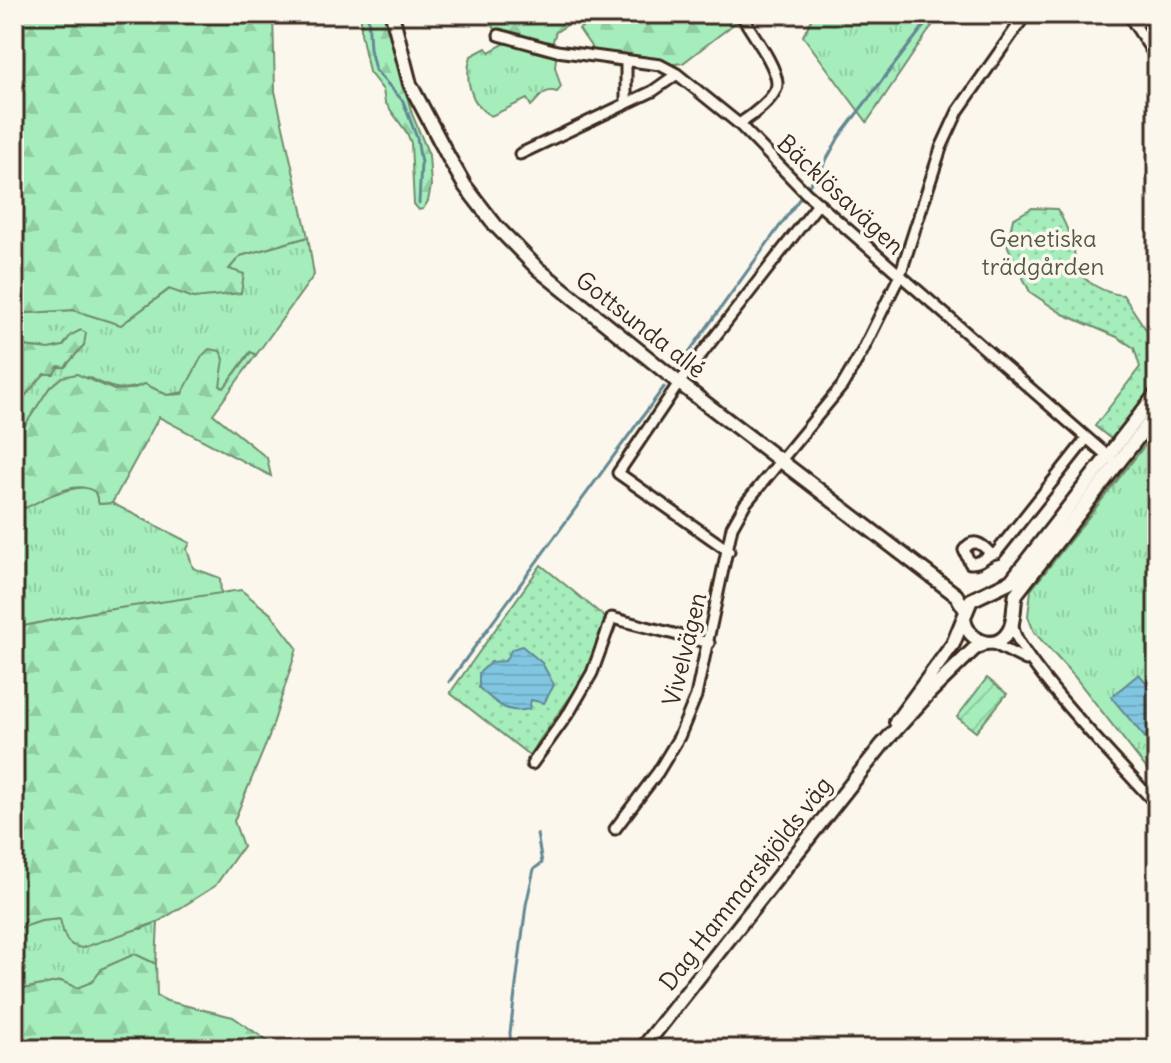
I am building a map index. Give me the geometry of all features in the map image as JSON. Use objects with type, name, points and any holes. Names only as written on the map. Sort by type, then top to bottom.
[{"type":"main road","name":"Gottsunda allé","points":[[392,14],[410,84],[465,186],[496,226],[549,278],[776,464],[956,595],[965,611]]},
{"type":"main road","name":"Dag Hammarskjölds väg","points":[[642,1049],[882,745],[974,649],[1006,635],[1016,594],[1157,393]]},
{"type":"main road","name":"Dag Hammarskjölds väg","points":[[882,745],[902,711],[956,639],[965,611],[981,595],[1011,581],[1112,460],[1157,413]]},
{"type":"main road","points":[[956,595],[994,594],[1004,599],[1012,618]]},
{"type":"main road","points":[[965,611],[967,630],[973,637],[987,642]]},
{"type":"street","points":[[739,124],[756,113],[775,92],[778,83],[770,63],[741,14]]},
{"type":"street","name":"Vivelvägen","points":[[615,829],[658,772],[679,737],[696,696],[732,527],[745,504],[776,464],[842,386],[882,315],[900,275],[941,148],[958,111],[1026,14]]},
{"type":"street","points":[[1128,14],[1157,59]]},
{"type":"street","points":[[1135,25],[1152,14]]},
{"type":"street","name":"Bäcklösavägen","points":[[499,35],[557,51],[660,65],[677,74],[739,124],[804,191],[1112,460]]},
{"type":"street","points":[[626,62],[626,103]]},
{"type":"street","points":[[520,154],[653,91],[677,74]]},
{"type":"street","points":[[729,551],[618,473],[679,383],[819,203]]},
{"type":"street","points":[[990,553],[996,553],[1087,438]]},
{"type":"street","points":[[532,764],[570,711],[592,673],[612,618],[709,643]]},
{"type":"street","points":[[1012,618],[1013,632],[1030,662],[1157,805]]},
{"type":"street","points":[[987,642],[1030,662]]},
{"type":"green space","points":[[14,14],[273,14],[275,91],[308,237],[240,256],[229,269],[244,274],[241,293],[194,298],[169,289],[121,325],[73,310],[14,314]]},
{"type":"green space","points":[[361,14],[384,14],[412,114],[429,155],[431,186],[423,209],[419,210],[414,204],[411,143],[385,102],[383,90],[369,72],[361,33]]},
{"type":"green space","points":[[485,14],[565,14],[567,25],[556,32],[551,47],[499,35]]},
{"type":"green space","points":[[602,14],[735,14],[739,20],[683,63],[621,67],[603,64],[579,29]]},
{"type":"green space","points":[[814,14],[940,14],[867,122],[803,36]]},
{"type":"green space","points":[[1128,14],[1157,14],[1157,59]]},
{"type":"green space","points":[[513,39],[557,51],[555,67],[561,87],[557,92],[545,93],[531,106],[527,99],[491,116],[478,105],[470,90],[468,73],[471,56],[486,48],[489,52]]},
{"type":"green space","name":"Genetiska trädgården","points":[[1032,208],[1057,209],[1083,277],[1095,286],[1123,295],[1151,337],[1157,340],[1157,383],[1111,439],[1095,426],[1140,367],[1134,348],[1117,337],[1063,314],[1030,292],[1007,245],[1013,219]]},
{"type":"green space","points":[[308,237],[314,275],[256,355],[250,352],[224,388],[220,386],[167,395],[145,384],[116,388],[88,377],[50,387],[20,433],[15,465],[15,407],[43,375],[65,367],[84,345],[71,335],[63,346],[49,349],[14,345],[14,314],[73,310],[121,325],[170,289],[194,298],[240,256]]},
{"type":"green space","points":[[81,330],[86,333],[84,345],[65,367],[58,366],[54,374],[44,374],[14,409],[14,345],[49,349],[63,346],[71,335]]},
{"type":"green space","points":[[209,349],[220,351],[224,359],[220,386],[224,388],[251,352],[256,355],[213,414],[267,458],[271,476],[159,417],[112,503],[99,504],[95,492],[78,487],[60,491],[25,508],[14,502],[14,464],[19,453],[20,433],[50,387],[62,377],[77,374],[114,390],[132,389],[145,384],[167,395],[182,394],[202,356]]},
{"type":"green space","points":[[1157,430],[1157,782],[1074,676],[1034,632],[1028,616],[1031,590]]},
{"type":"green space","points":[[88,487],[95,492],[99,504],[112,503],[190,543],[187,549],[193,568],[220,578],[221,594],[93,612],[14,628],[14,502],[19,506]]},
{"type":"green space","points":[[541,565],[606,618],[588,672],[529,755],[450,693]]},
{"type":"green space","points":[[241,590],[271,614],[297,648],[269,737],[234,821],[243,846],[215,886],[158,922],[82,948],[68,942],[60,919],[41,921],[14,930],[14,628],[93,612]]},
{"type":"green space","points":[[987,678],[1007,694],[976,732],[957,717]]},
{"type":"green space","points":[[60,919],[141,929],[158,922],[156,964],[135,954],[103,968],[92,982],[77,988],[61,981],[14,991],[14,930],[41,921]]},
{"type":"green space","points":[[135,954],[156,964],[157,996],[233,1017],[279,1049],[14,1049],[14,991],[61,981],[77,988],[92,982],[103,968]]},
{"type":"water","points":[[522,646],[542,663],[554,685],[544,703],[531,700],[529,709],[507,709],[479,688],[479,673],[491,662],[505,661],[512,649]]},
{"type":"water","points":[[1139,674],[1157,695],[1157,752],[1111,697]]},
{"type":"waterway","points":[[368,14],[375,70],[403,101],[417,138],[421,163],[419,203]]},
{"type":"waterway","points":[[679,366],[823,166],[839,137],[933,14]]},
{"type":"waterway","points":[[449,682],[664,387]]},
{"type":"waterway","points":[[511,1049],[510,1033],[526,905],[534,869],[542,863],[537,834]]}]
